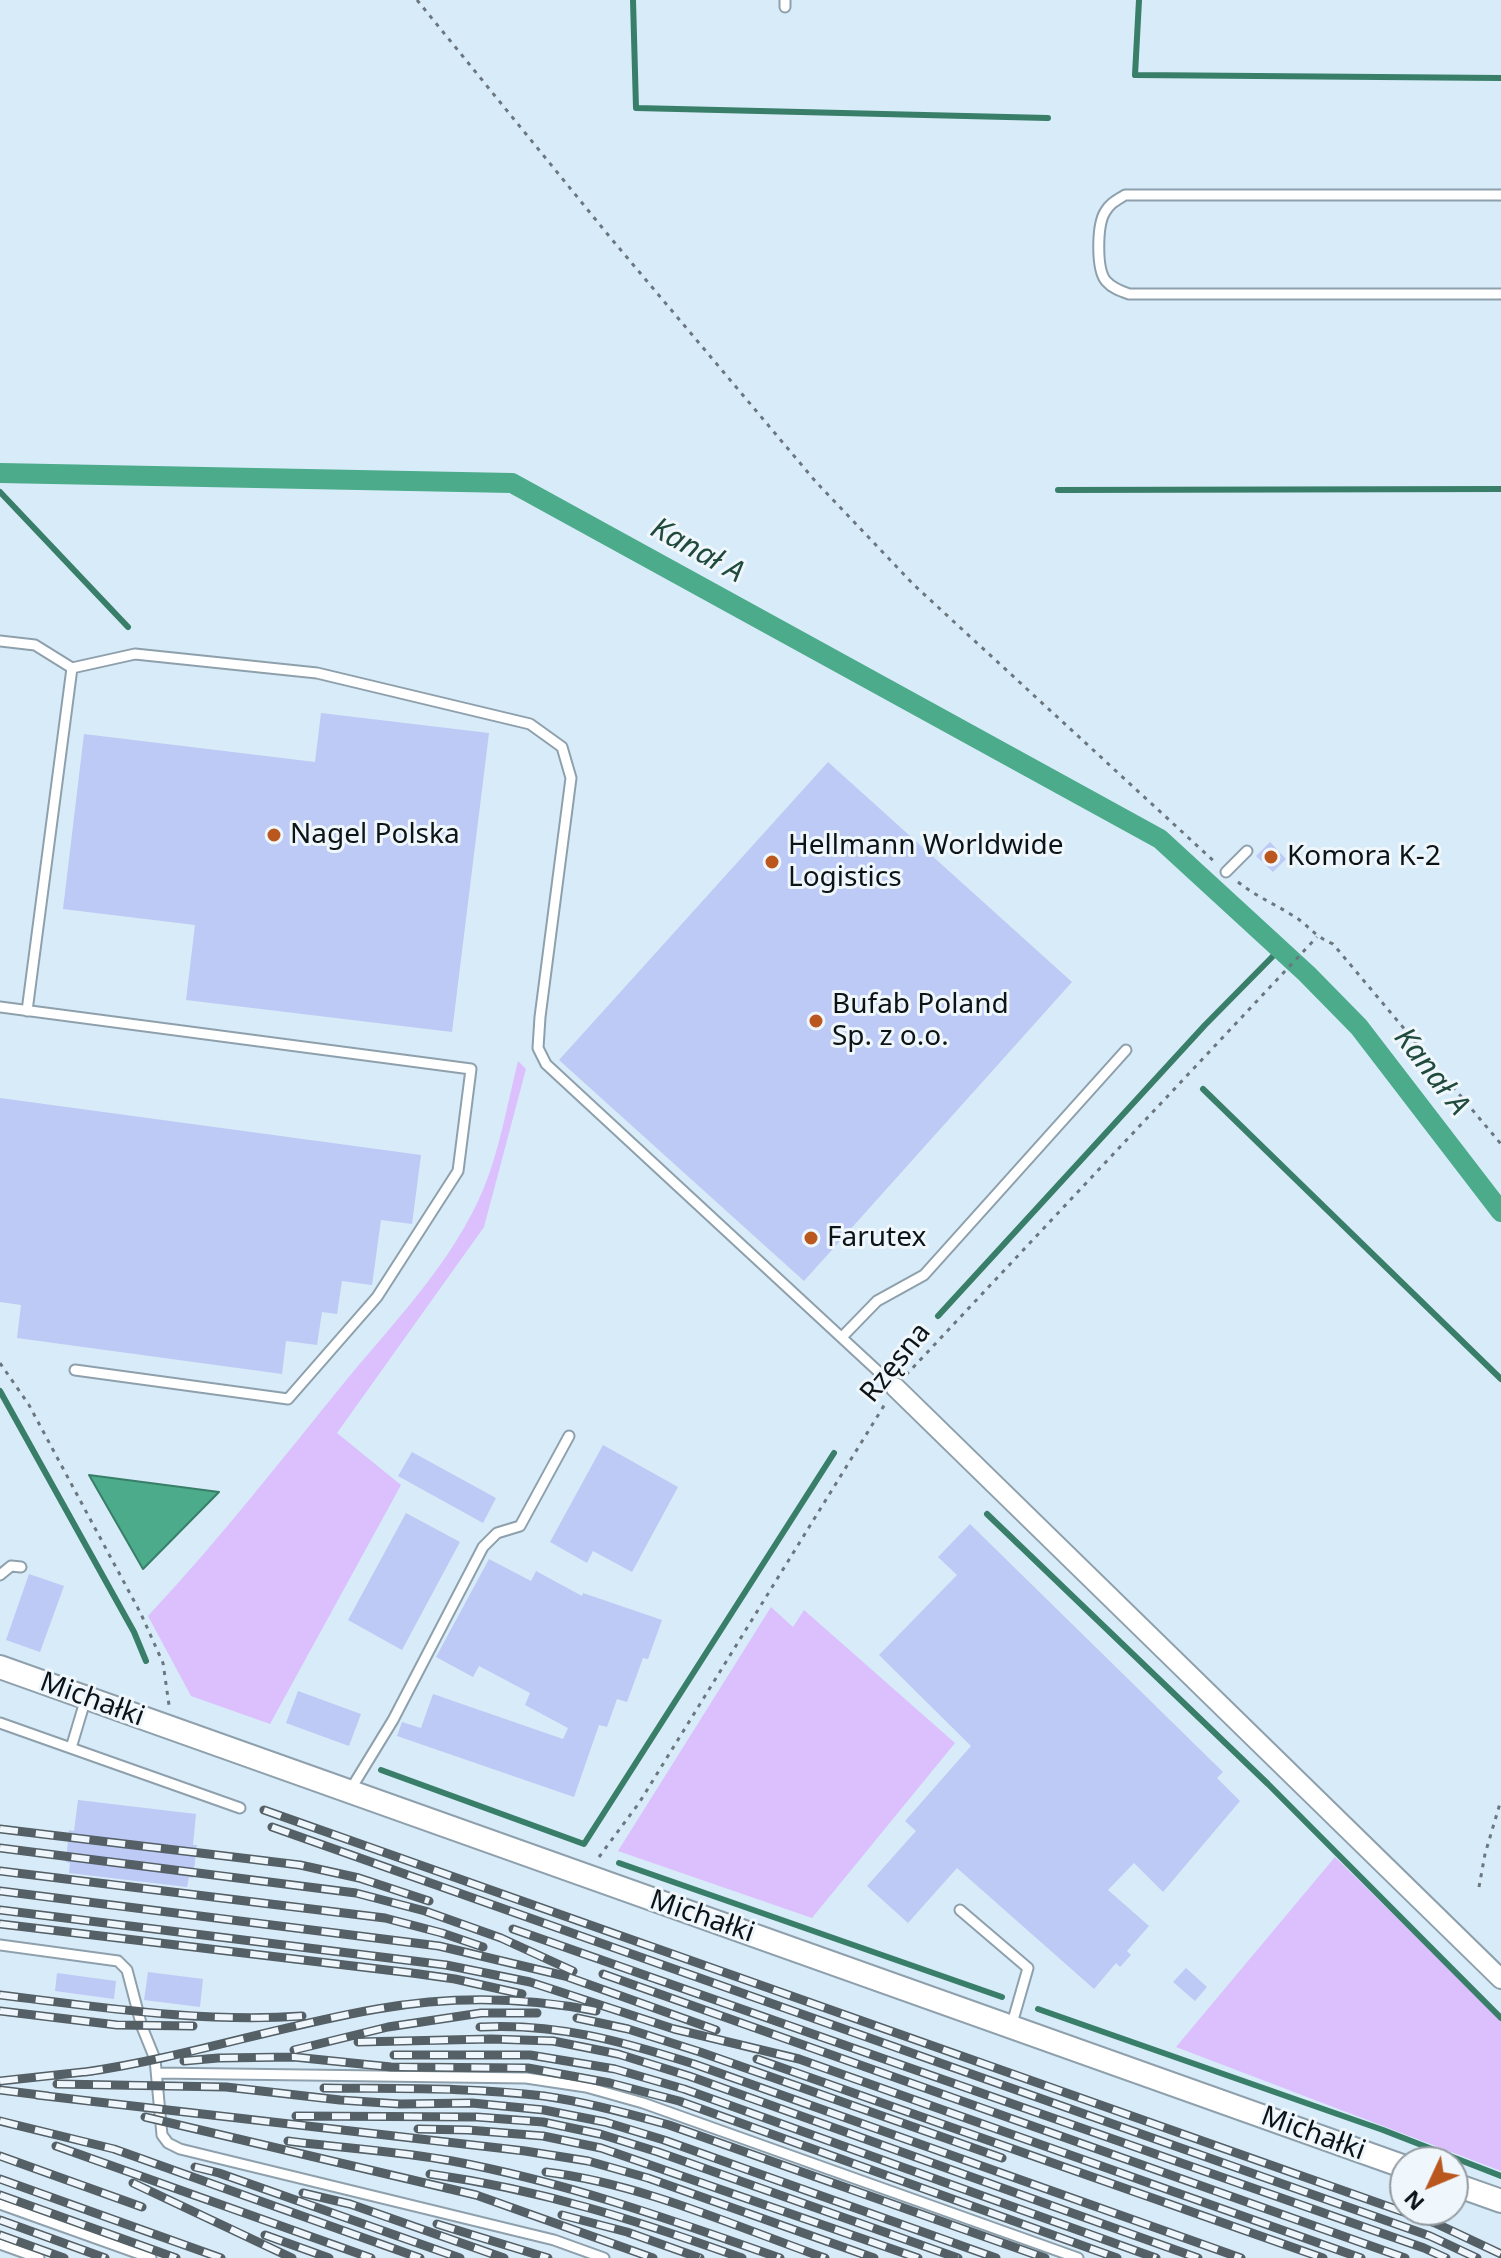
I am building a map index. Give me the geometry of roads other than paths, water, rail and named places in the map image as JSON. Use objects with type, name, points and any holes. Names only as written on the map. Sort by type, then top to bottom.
[{"type":"street","points":[[895,1387],[1501,1979]]},
{"type":"street","name":"Michałki","points":[[0,1667],[1389,2161]]},
{"type":"street","points":[[1469,2190],[1501,2201]]},
{"type":"lane","points":[[1501,195],[1125,195],[1112,202],[1103,213],[1100,229],[1100,270],[1115,289],[1129,294],[1501,294]]},
{"type":"lane","points":[[0,641],[35,645],[72,668],[135,654],[317,673],[530,724],[562,747],[571,778],[542,998],[538,1048],[546,1064],[895,1387]]},
{"type":"lane","points":[[27,1011],[72,668]]},
{"type":"lane","points":[[1226,872],[1247,851]]},
{"type":"lane","points":[[0,1007],[471,1069],[458,1171],[377,1297],[288,1399],[75,1370]]},
{"type":"lane","points":[[842,1337],[877,1301],[924,1275],[1126,1050]]},
{"type":"lane","points":[[349,1792],[393,1720],[483,1547],[497,1533],[520,1526],[569,1436]]},
{"type":"lane","points":[[0,1575],[11,1566],[21,1567]]},
{"type":"lane","points":[[71,1748],[86,1698]]},
{"type":"lane","points":[[0,1723],[240,1808]]},
{"type":"lane","points":[[960,1910],[1028,1968],[1011,2027]]},
{"type":"lane","points":[[0,1945],[118,1961],[127,1970],[157,2073],[162,2135],[168,2143],[180,2149],[554,2240],[604,2258]]},
{"type":"lane","points":[[157,2073],[526,2078],[586,2087],[643,2103],[1078,2258]]},
{"type":"lane","points":[[0,2204],[151,2258]]},
{"type":"lane","points":[[0,2244],[39,2258]]},
{"type":"waterway","points":[[633,0],[636,108],[1048,118]]},
{"type":"waterway","points":[[1139,0],[1135,75],[1501,78]]},
{"type":"waterway","name":"Kanał A","points":[[0,473],[512,483],[1160,839],[1307,974],[1359,1027],[1501,1212]]},
{"type":"waterway","points":[[1058,490],[1501,489]]},
{"type":"waterway","points":[[0,492],[128,627]]},
{"type":"waterway","points":[[938,1316],[1205,1025],[1280,949]]},
{"type":"waterway","points":[[1203,1089],[1501,1379]]},
{"type":"waterway","points":[[0,1391],[134,1632],[146,1661]]},
{"type":"waterway","points":[[381,1770],[584,1844],[834,1453]]},
{"type":"waterway","points":[[987,1514],[1268,1784],[1501,2018]]},
{"type":"waterway","points":[[619,1863],[1002,1997]]},
{"type":"waterway","points":[[1038,2009],[1383,2130],[1501,2176]]},
{"type":"railway","points":[[264,1810],[1435,2223],[1501,2254]]},
{"type":"railway","points":[[272,1827],[1430,2236],[1477,2258]]},
{"type":"railway","points":[[0,1829],[300,1865],[359,1878],[429,1901]]},
{"type":"railway","points":[[0,1848],[356,1893],[425,1911],[501,1938],[573,1971]]},
{"type":"railway","points":[[0,1871],[385,1918],[483,1947]]},
{"type":"railway","points":[[0,1891],[439,1946],[565,1976],[716,2030]]},
{"type":"railway","points":[[0,1910],[446,1965],[530,1982],[674,2029],[799,2059],[1361,2258]]},
{"type":"railway","points":[[0,1924],[412,1973],[522,1994]]},
{"type":"railway","points":[[513,1929],[1446,2258]]},
{"type":"railway","points":[[603,1974],[1405,2258]]},
{"type":"railway","points":[[0,1995],[188,2016],[302,2016]]},
{"type":"railway","points":[[85,2072],[404,2005],[487,2000],[542,2003],[596,2011]]},
{"type":"railway","points":[[0,2011],[117,2025],[193,2026]]},
{"type":"railway","points":[[294,2050],[388,2027],[481,2013],[537,2013]]},
{"type":"railway","points":[[577,2018],[628,2029],[700,2052],[1002,2158]]},
{"type":"railway","points":[[480,2027],[536,2028],[588,2035],[694,2064],[1241,2258]]},
{"type":"railway","points":[[358,2042],[553,2041],[618,2054],[689,2076],[1198,2258]]},
{"type":"railway","points":[[394,2055],[530,2055],[615,2069],[684,2089],[1156,2258]]},
{"type":"railway","points":[[184,2061],[294,2057],[391,2067],[528,2068],[610,2083],[679,2101],[1117,2258]]},
{"type":"railway","points":[[757,2059],[1323,2258]]},
{"type":"railway","points":[[0,2081],[93,2071]]},
{"type":"railway","points":[[57,2084],[226,2087],[340,2100],[400,2104],[472,2103],[544,2110],[605,2122],[664,2140],[996,2258]]},
{"type":"railway","points":[[324,2088],[489,2091],[544,2096],[606,2108],[669,2125],[1045,2258]]},
{"type":"railway","points":[[0,2090],[48,2096]]},
{"type":"railway","points":[[37,2095],[525,2151],[588,2161],[648,2178],[874,2258]]},
{"type":"railway","points":[[296,2116],[477,2117],[543,2122],[600,2134],[958,2258]]},
{"type":"railway","points":[[145,2117],[476,2195],[653,2258]]},
{"type":"railway","points":[[0,2121],[114,2149],[420,2258]]},
{"type":"railway","points":[[418,2129],[543,2136],[601,2148],[918,2258]]},
{"type":"railway","points":[[288,2141],[411,2155],[494,2170],[618,2203],[780,2258]]},
{"type":"railway","points":[[56,2146],[371,2258]]},
{"type":"railway","points":[[0,2156],[142,2207]]},
{"type":"railway","points":[[195,2167],[460,2258]]},
{"type":"railway","points":[[546,2172],[652,2196],[825,2258]]},
{"type":"railway","points":[[430,2174],[588,2208],[742,2258]]},
{"type":"railway","points":[[0,2179],[221,2258]]},
{"type":"railway","points":[[133,2183],[292,2258]]},
{"type":"railway","points":[[303,2193],[350,2204],[504,2258]]},
{"type":"railway","points":[[0,2195],[176,2258]]},
{"type":"railway","points":[[562,2215],[627,2232],[700,2258]]},
{"type":"railway","points":[[0,2220],[105,2258]]},
{"type":"railway","points":[[437,2224],[548,2258]]},
{"type":"railway","points":[[0,2235],[64,2258]]},
{"type":"railway","points":[[265,2235],[329,2258]]},
{"type":"place","name":"Nagel Polska","points":[[274,835]]},
{"type":"place","name":"Komora K-2","points":[[1271,857]]},
{"type":"place","name":"Hellmann Worldwide Logistics","points":[[772,862]]},
{"type":"place","name":"Bufab Poland Sp. z o.o.","points":[[816,1021]]},
{"type":"place","name":"Farutex","points":[[811,1238]]}]
